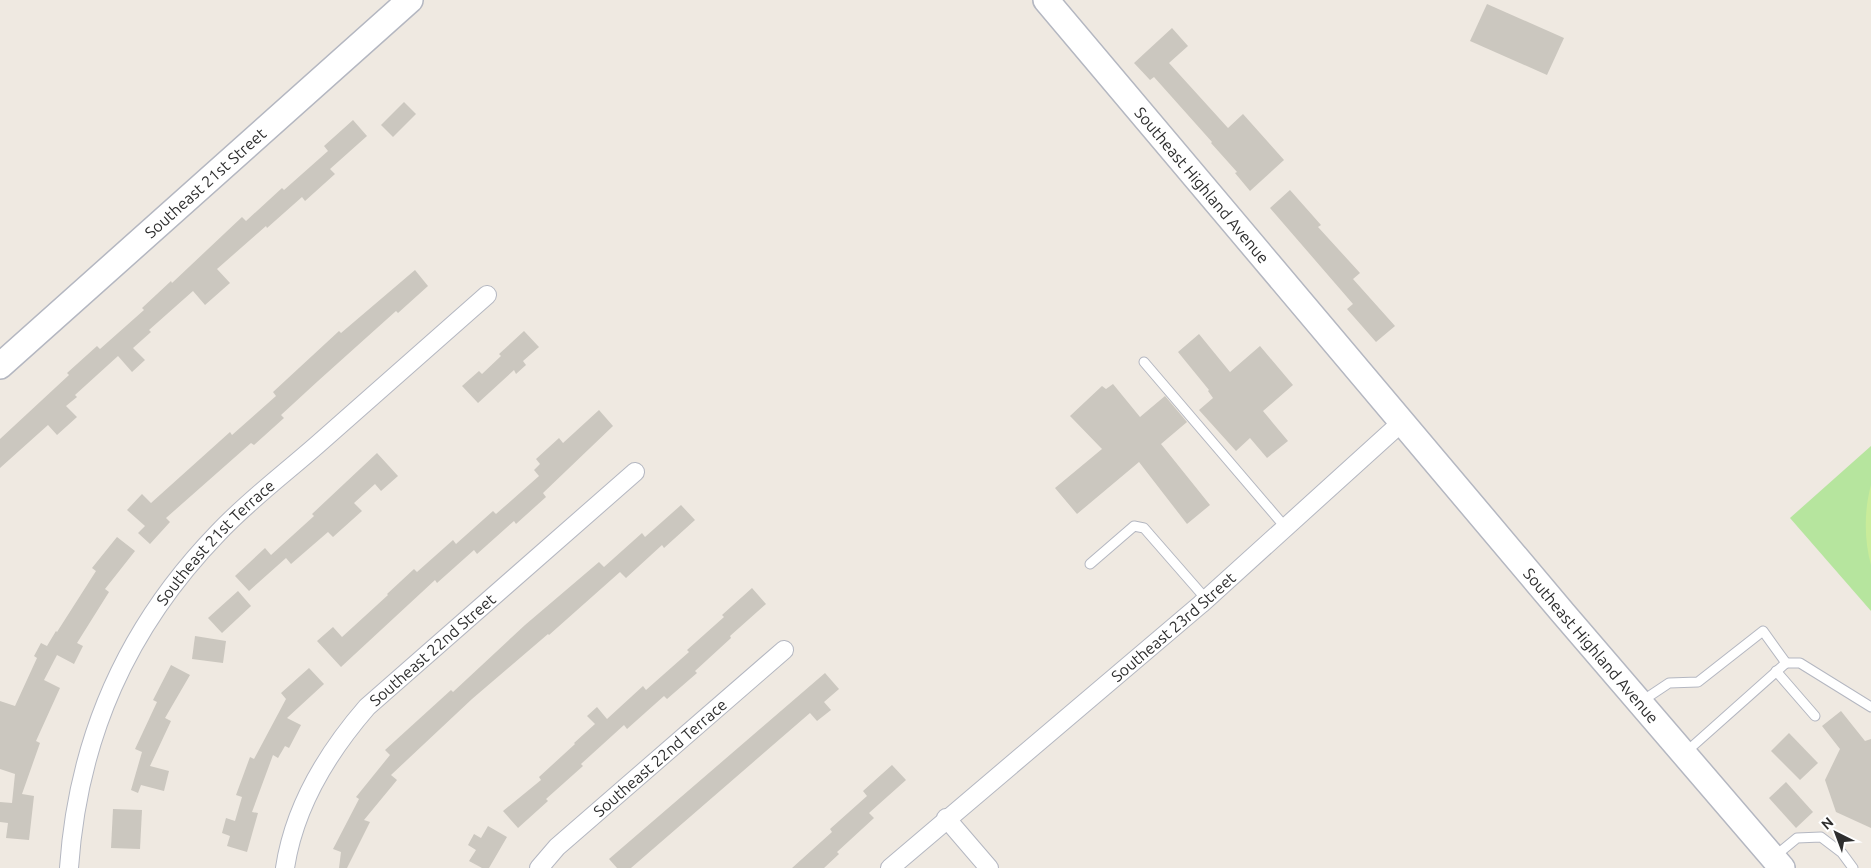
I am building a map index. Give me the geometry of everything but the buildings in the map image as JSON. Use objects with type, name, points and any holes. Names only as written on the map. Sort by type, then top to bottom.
[{"type":"street","name":"Southeast 21st Street","points":[[0,366],[410,0]]},
{"type":"street","name":"Southeast Highland Avenue","points":[[1046,0],[1639,702],[1778,863]]},
{"type":"street","name":"Southeast 21st Terrace","points":[[68,868],[78,797],[90,745],[119,670],[140,632],[163,598],[189,564],[232,519],[488,295]]},
{"type":"street","name":"Southeast 23rd Street","points":[[890,868],[946,818],[1206,599],[1402,422]]},
{"type":"street","name":"Southeast 22nd Street","points":[[285,868],[296,827],[308,795],[332,752],[367,707],[635,472]]},
{"type":"street","name":"Southeast 22nd Terrace","points":[[539,868],[557,847],[784,650]]},
{"type":"street","points":[[946,818],[989,868]]},
{"type":"lane","points":[[1144,362],[1286,528]]},
{"type":"lane","points":[[1090,564],[1134,526],[1144,528],[1206,599]]},
{"type":"lane","points":[[1639,702],[1669,683],[1698,682],[1763,631],[1786,663]]},
{"type":"lane","points":[[1684,754],[1786,663],[1800,663],[1871,707]]},
{"type":"lane","points":[[1776,671],[1815,716]]},
{"type":"lane","points":[[1778,863],[1797,838],[1821,837],[1842,853],[1854,868]]},
{"type":"green space","points":[[1871,446],[1871,611],[1790,518]]},
{"type":"green space","points":[[1871,485],[1871,565],[1866,525]]}]
